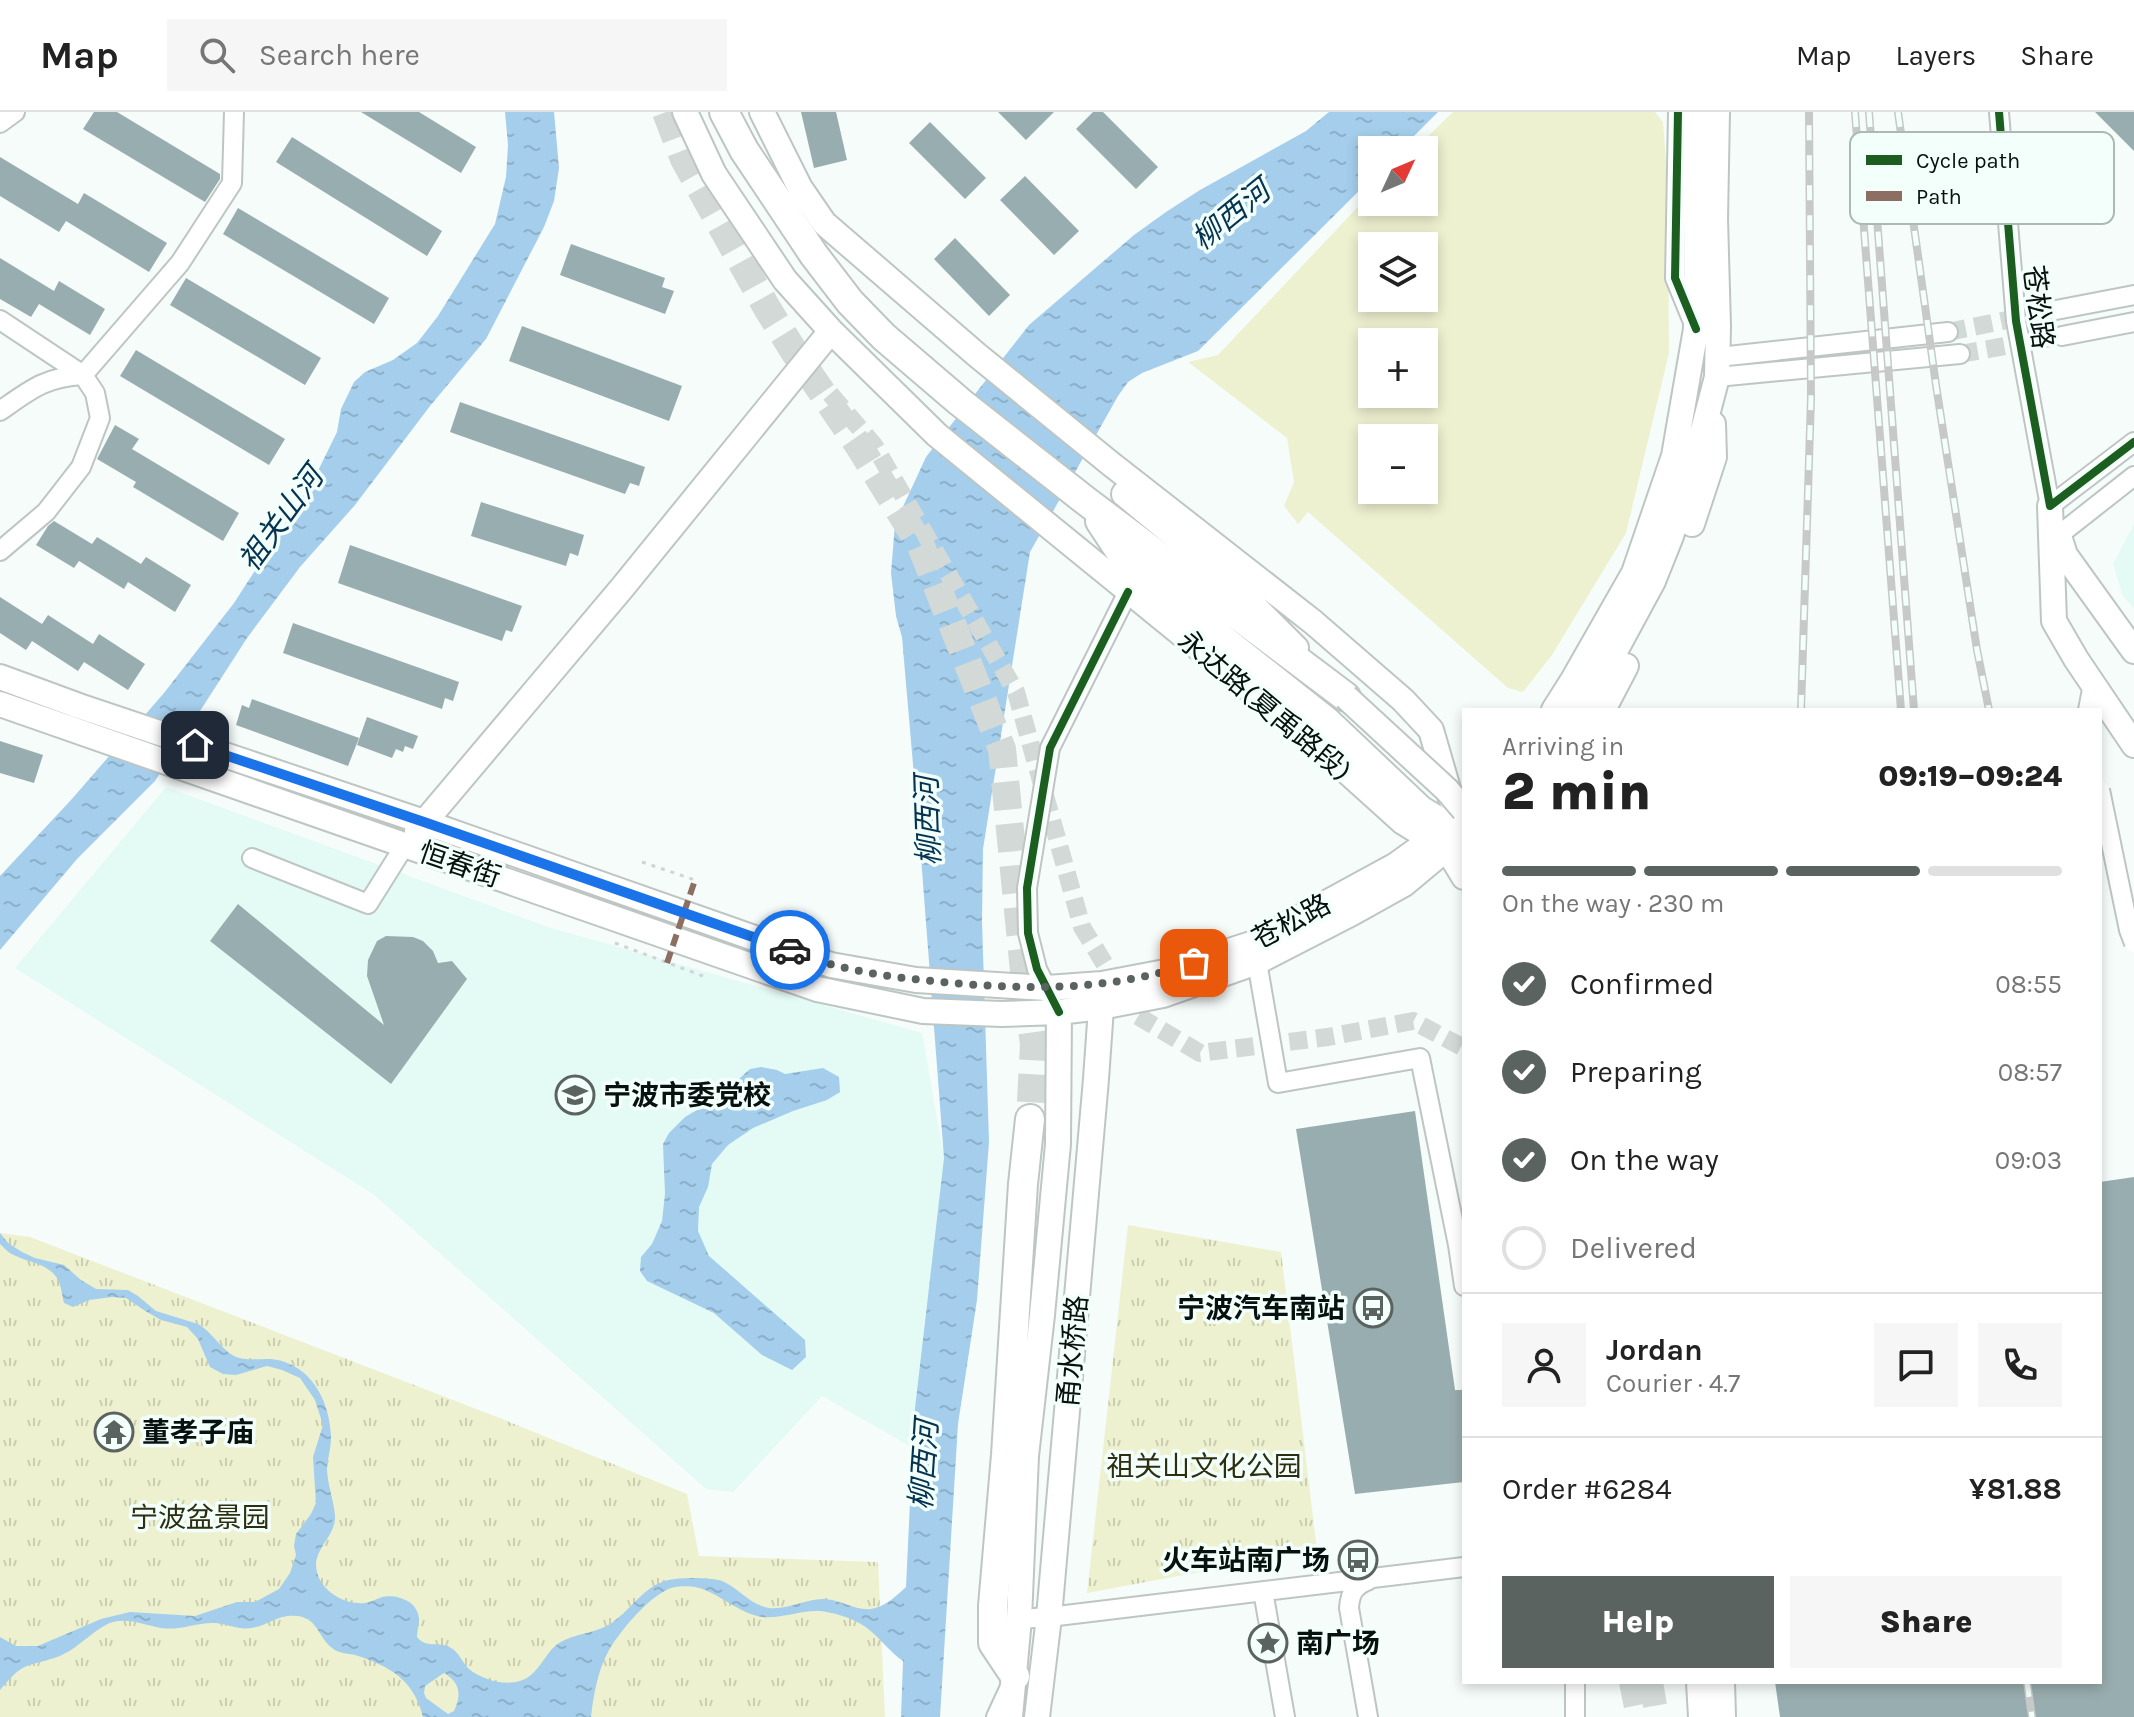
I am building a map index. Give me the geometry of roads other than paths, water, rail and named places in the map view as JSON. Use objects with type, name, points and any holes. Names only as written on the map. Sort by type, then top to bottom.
[{"type":"highway","points":[[724,112],[744,150],[814,255],[850,302],[884,337],[960,402],[1086,501],[1346,697]]},
{"type":"highway","points":[[1086,501],[1129,565],[1326,721],[1420,810],[1455,830]]},
{"type":"highway","points":[[1015,1676],[993,1643],[993,1606],[1030,1119]]},
{"type":"main road","points":[[405,845],[622,588],[831,331],[785,280],[714,174],[685,112]]},
{"type":"main road","points":[[762,112],[800,188],[824,223],[975,363],[1108,472],[1226,578],[1346,697],[1447,790],[1455,830]]},
{"type":"main road","points":[[1555,708],[1634,573],[1674,456],[1696,329],[1697,112]]},
{"type":"main road","points":[[1604,708],[1641,637],[1691,527],[1714,457],[1717,112]]},
{"type":"main road","name":"永达路(夏禹路段)","points":[[831,331],[937,435],[1313,741],[1403,822],[1455,830]]},
{"type":"main road","points":[[1582,708],[1653,581],[1671,536],[1716,376]]},
{"type":"main road","name":"永达路(夏禹路段)","points":[[1108,472],[1313,622],[1403,700],[1431,730],[1462,867]]},
{"type":"main road","points":[[2050,506],[2065,555],[2134,651]]},
{"type":"main road","points":[[2050,506],[2054,621],[2134,745]]},
{"type":"main road","name":"恒春街","points":[[0,677],[831,965],[916,980],[1000,986]]},
{"type":"main road","name":"恒春街","points":[[0,704],[817,989],[923,1011],[1002,1014]]},
{"type":"main road","name":"苍松路","points":[[1000,986],[1047,988],[1102,996],[1163,995],[1257,962],[1404,884],[1455,830]]},
{"type":"main road","name":"苍松路","points":[[1002,1014],[1059,1012],[1251,944],[1455,830]]},
{"type":"main road","name":"甬水桥路","points":[[1037,1717],[1049,1617],[1102,996]]},
{"type":"main road","name":"甬水桥路","points":[[1010,1717],[1019,1619],[1026,1456],[1058,1144],[1059,1012]]},
{"type":"main road","points":[[1699,1684],[1701,1717]]},
{"type":"main road","points":[[1722,1684],[1723,1717]]},
{"type":"street","points":[[0,123],[15,112]]},
{"type":"street","points":[[0,411],[39,384],[63,376],[83,375],[180,263],[232,183],[234,112]]},
{"type":"street","points":[[1664,112],[1678,132]]},
{"type":"street","points":[[1678,112],[1675,278],[1696,329]]},
{"type":"street","name":"苍松路","points":[[1999,112],[2001,132]]},
{"type":"street","name":"苍松路","points":[[2008,224],[2016,321],[2050,506]]},
{"type":"street","name":"苍松路","points":[[2056,310],[2134,295]]},
{"type":"street","points":[[0,320],[83,375],[95,393],[100,418],[81,467],[46,512],[0,551]]},
{"type":"street","name":"苍松路","points":[[2062,336],[2134,322]]},
{"type":"street","points":[[1716,376],[1948,332]]},
{"type":"street","points":[[1716,376],[1960,354]]},
{"type":"street","points":[[2050,506],[2134,442]]},
{"type":"street","points":[[2059,535],[2134,476]]},
{"type":"street","points":[[1059,1012],[1037,969],[1028,933],[1027,888],[1050,748],[1128,592]]},
{"type":"street","points":[[2088,708],[2093,684]]},
{"type":"street","points":[[2102,800],[2134,943]]},
{"type":"street","points":[[252,858],[368,904],[405,845]]},
{"type":"street","points":[[1257,962],[1278,1083],[1420,1058],[1462,1272]]},
{"type":"street","points":[[1019,1619],[1462,1567]]},
{"type":"street","points":[[1368,1717],[1349,1608],[1350,1595],[1358,1585],[1372,1579]]},
{"type":"street","points":[[1263,1591],[1285,1717]]},
{"type":"street","points":[[996,1717],[1015,1676]]},
{"type":"street","points":[[1575,1684],[1575,1717]]},
{"type":"water","points":[[505,112],[554,112],[559,168],[554,201],[544,227],[486,339],[430,406],[355,505],[300,567],[247,638],[155,781],[77,859],[0,950],[0,876],[164,693],[234,603],[313,481],[337,432],[341,409],[354,382],[365,372],[393,360],[417,343],[438,316],[495,224],[506,177],[508,145]]},
{"type":"water","name":"柳西河","points":[[1329,112],[1438,112],[1414,136],[1358,136],[1358,192],[1198,351],[1142,373],[1128,382],[1030,552],[983,849],[982,921],[989,1142],[977,1300],[958,1424],[940,1717],[901,1717],[903,1661],[872,1632],[856,1622],[836,1614],[816,1611],[762,1617],[712,1593],[686,1586],[662,1592],[619,1635],[601,1667],[591,1717],[423,1717],[414,1693],[399,1676],[368,1659],[335,1650],[310,1621],[298,1616],[247,1628],[215,1623],[168,1629],[131,1621],[113,1622],[62,1655],[23,1668],[0,1690],[0,1637],[16,1646],[38,1646],[101,1619],[130,1612],[195,1616],[237,1602],[255,1602],[279,1589],[290,1573],[296,1555],[296,1534],[316,1503],[313,1457],[323,1425],[315,1400],[300,1378],[267,1366],[236,1375],[223,1374],[210,1367],[198,1339],[187,1327],[161,1320],[126,1298],[89,1300],[73,1307],[64,1303],[60,1283],[53,1273],[12,1254],[0,1244],[0,1233],[22,1252],[64,1265],[96,1289],[128,1290],[156,1311],[198,1324],[234,1356],[282,1361],[294,1366],[312,1381],[328,1413],[331,1437],[327,1474],[335,1516],[332,1531],[320,1550],[316,1564],[324,1586],[335,1596],[350,1602],[365,1603],[388,1596],[406,1600],[418,1613],[417,1637],[421,1641],[449,1647],[469,1669],[483,1677],[509,1683],[524,1679],[559,1643],[610,1624],[648,1590],[667,1580],[692,1578],[722,1581],[756,1604],[769,1608],[823,1599],[871,1609],[894,1597],[906,1587],[914,1417],[944,1158],[902,637],[891,573],[895,524],[926,457],[1029,325],[1134,235],[1200,190],[1306,131]],"holes":[[[444,1673],[456,1685],[458,1699],[454,1711],[448,1714],[426,1698],[424,1693],[425,1686]]]},
{"type":"water","points":[[761,1067],[785,1074],[823,1068],[839,1077],[840,1092],[827,1100],[753,1128],[728,1145],[712,1164],[708,1187],[699,1207],[698,1231],[709,1256],[805,1340],[806,1357],[792,1370],[762,1355],[714,1313],[647,1281],[640,1271],[641,1257],[652,1244],[662,1221],[665,1194],[663,1144],[669,1133],[685,1117],[719,1097],[750,1069]]},
{"type":"tunnel","points":[[666,112],[684,159],[767,308],[921,546],[1002,749],[1034,1044],[1030,1119]]},
{"type":"tunnel","points":[[1948,332],[2056,310]]},
{"type":"tunnel","points":[[1960,354],[2062,336]]},
{"type":"tunnel","points":[[795,353],[874,445],[1016,692],[1082,927],[1136,1015],[1200,1053],[1328,1037],[1413,1021],[1462,1047]]},
{"type":"tunnel","points":[[1631,1684],[1638,1717]]},
{"type":"tunnel","points":[[1651,1684],[1657,1717]]},
{"type":"railway","points":[[1801,708],[1811,398],[1809,112]]},
{"type":"railway","points":[[1855,112],[1857,132]]},
{"type":"railway","points":[[1869,112],[1871,132]]},
{"type":"railway","points":[[1898,112],[1901,132]]},
{"type":"railway","points":[[1864,224],[1901,708]]},
{"type":"railway","points":[[1877,224],[1914,708]]},
{"type":"railway","points":[[1914,224],[1977,650],[1989,708]]},
{"type":"railway","points":[[2027,1684],[2032,1717]]},
{"type":"place","name":"宁波市委党校","points":[[575,1095]]},
{"type":"place","name":"宁波汽车南站","points":[[1373,1308]]},
{"type":"place","name":"董孝子庙","points":[[114,1432]]},
{"type":"place","name":"火车站南广场","points":[[1358,1560]]},
{"type":"place","name":"南广场","points":[[1268,1643]]},
{"type":"water label","name":"祖关山河","points":[[281,519]]},
{"type":"park label","name":"祖关山文化公园","points":[[1204,1466]]},
{"type":"park label","name":"宁波盆景园","points":[[200,1517]]}]
